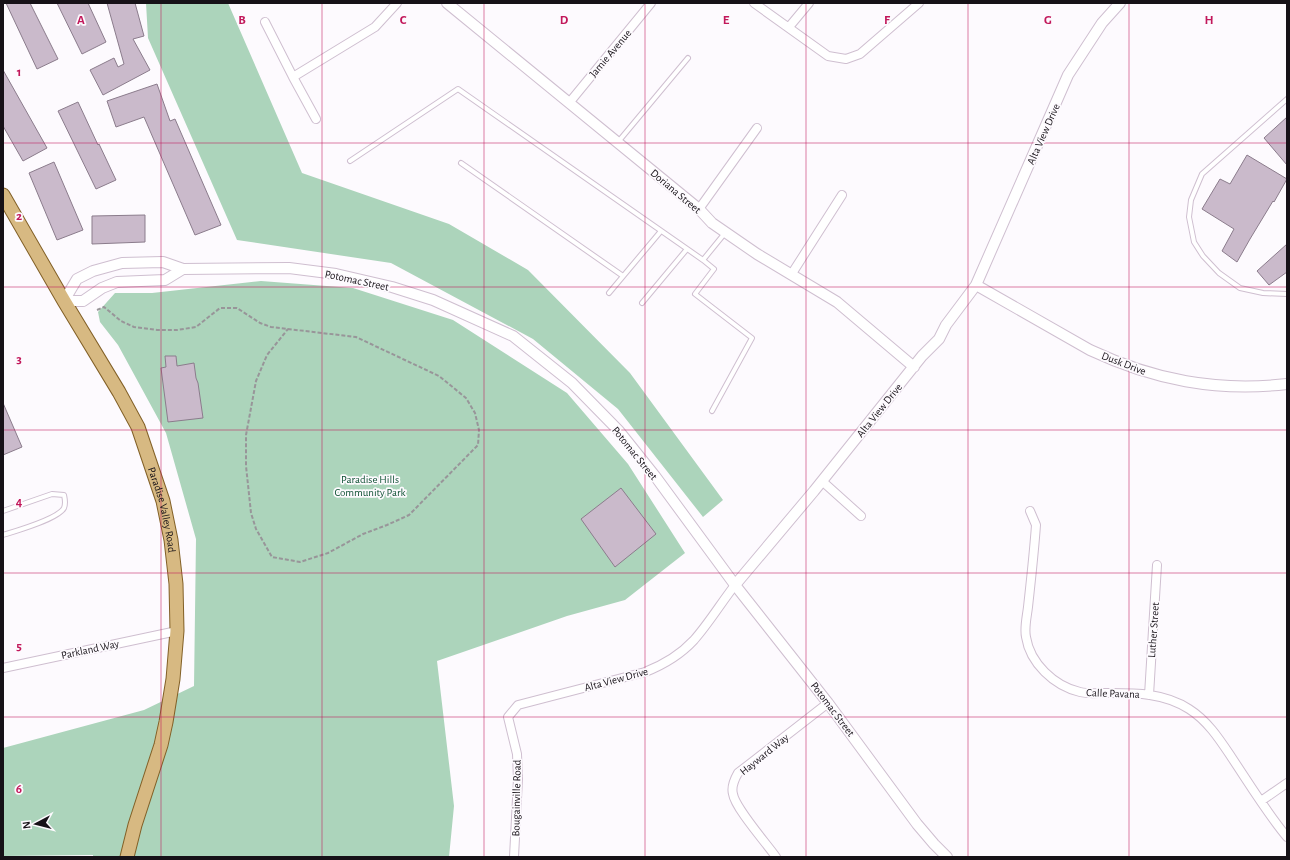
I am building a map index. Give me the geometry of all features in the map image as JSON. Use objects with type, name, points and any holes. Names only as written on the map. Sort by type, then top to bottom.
[{"type":"main road","name":"Paradise Valley Road","points":[[3,195],[138,427],[163,501],[176,584],[177,631],[173,679],[161,744],[135,826],[127,857]]},
{"type":"street","points":[[293,77],[375,27],[397,3]]},
{"type":"street","name":"Doriana Street","points":[[447,3],[699,209],[712,223],[756,254],[837,302],[914,367]]},
{"type":"street","name":"Jamie Avenue","points":[[569,103],[651,3]]},
{"type":"street","points":[[754,3],[828,56],[846,59],[860,54],[919,3]]},
{"type":"street","points":[[789,27],[808,3]]},
{"type":"street","name":"Alta View Drive","points":[[526,703],[646,672],[673,658],[693,640],[735,585],[822,481],[914,367],[939,339],[946,325],[976,285],[1068,75],[1102,23],[1120,3]]},
{"type":"street","points":[[264,22],[316,119]]},
{"type":"street","points":[[699,209],[757,128]]},
{"type":"street","points":[[791,275],[842,195]]},
{"type":"street","name":"Potomac Street","points":[[64,301],[78,279],[93,271],[122,263],[163,262],[183,269],[289,268],[336,274],[392,287],[433,300],[513,336],[572,383],[619,431],[655,476],[735,585],[828,703],[917,824],[947,857]]},
{"type":"street","points":[[64,301],[83,301],[102,288],[117,282],[165,280],[183,269]]},
{"type":"street","name":"Dusk Drive","points":[[976,285],[1090,350],[1145,372],[1184,382],[1225,386],[1247,387],[1287,384]]},
{"type":"street","points":[[822,481],[861,516]]},
{"type":"street","name":"Calle Pavana","points":[[1030,511],[1036,526],[1025,636],[1037,663],[1054,680],[1078,692],[1149,695],[1170,699],[1179,703],[1198,716],[1215,733],[1271,817],[1287,838]]},
{"type":"street","name":"Luther Street","points":[[1149,695],[1157,565]]},
{"type":"street","name":"Parkland Way","points":[[3,668],[177,631]]},
{"type":"street","name":"Bougainville Road","points":[[514,857],[518,779],[517,754],[508,717],[518,705],[526,703]]},
{"type":"street","name":"Hayward Way","points":[[776,857],[737,804],[733,793],[734,782],[738,773],[828,703]]},
{"type":"street","points":[[1261,801],[1287,783]]},
{"type":"lane","points":[[617,142],[688,58]]},
{"type":"lane","points":[[350,161],[458,89],[714,269],[695,294],[752,338],[712,411]]},
{"type":"lane","points":[[1287,99],[1202,174],[1191,200],[1189,217],[1194,242],[1203,256],[1219,273],[1240,288],[1263,293],[1287,294]]},
{"type":"lane","points":[[461,163],[623,276]]},
{"type":"lane","points":[[609,293],[661,231]]},
{"type":"lane","points":[[703,260],[725,232]]},
{"type":"lane","points":[[642,303],[687,249]]},
{"type":"lane","points":[[3,511],[52,494],[64,495],[66,501],[64,508],[56,515],[3,535]]},
{"type":"path","points":[[97,310],[104,307],[121,321],[134,328],[177,330],[196,327],[220,308],[237,308],[260,323],[271,327],[288,329],[356,337],[439,376],[466,398],[475,414],[479,430],[478,445],[409,515],[388,525],[362,534],[328,553],[300,562],[272,557],[256,529],[252,513],[246,466],[246,435],[256,381],[267,355],[288,329]]},
{"type":"green space","points":[[146,3],[228,3],[302,173],[449,224],[528,270],[630,373],[723,500],[703,517],[618,409],[533,339],[391,263],[237,240],[148,38]]},
{"type":"green space","name":"Paradise Hills Community Park","points":[[261,281],[353,288],[453,320],[567,393],[628,464],[685,553],[625,600],[567,616],[437,661],[454,806],[449,857],[93,857],[93,855],[3,856],[3,748],[144,710],[194,686],[196,539],[166,433],[118,345],[100,322],[98,312],[115,293],[152,293]]},
{"type":"building","points":[[6,3],[30,3],[58,59],[37,69]]},
{"type":"building","points":[[57,3],[88,3],[106,42],[82,54]]},
{"type":"building","points":[[107,3],[135,3],[144,36],[133,39],[150,70],[103,95],[90,70],[114,58],[118,67],[124,64]]},
{"type":"building","points":[[3,70],[47,148],[23,161],[3,126]]},
{"type":"building","points":[[157,84],[170,121],[175,119],[221,225],[195,235],[144,117],[116,127],[107,101]]},
{"type":"building","points":[[78,102],[116,180],[96,189],[58,111]]},
{"type":"building","points":[[1287,117],[1287,165],[1264,138]]},
{"type":"building","points":[[1247,155],[1287,179],[1237,262],[1222,251],[1234,229],[1202,209],[1220,179],[1230,184]]},
{"type":"building","points":[[54,162],[83,230],[57,240],[29,173]]},
{"type":"building","points":[[145,215],[145,242],[92,244],[92,216]]},
{"type":"building","points":[[1287,244],[1287,272],[1269,285],[1257,271]]},
{"type":"building","points":[[165,356],[176,356],[177,366],[194,363],[203,418],[168,422],[161,368],[166,367]]},
{"type":"building","points":[[3,403],[22,447],[3,455]]},
{"type":"building","points":[[621,488],[656,534],[615,567],[581,519]]}]
